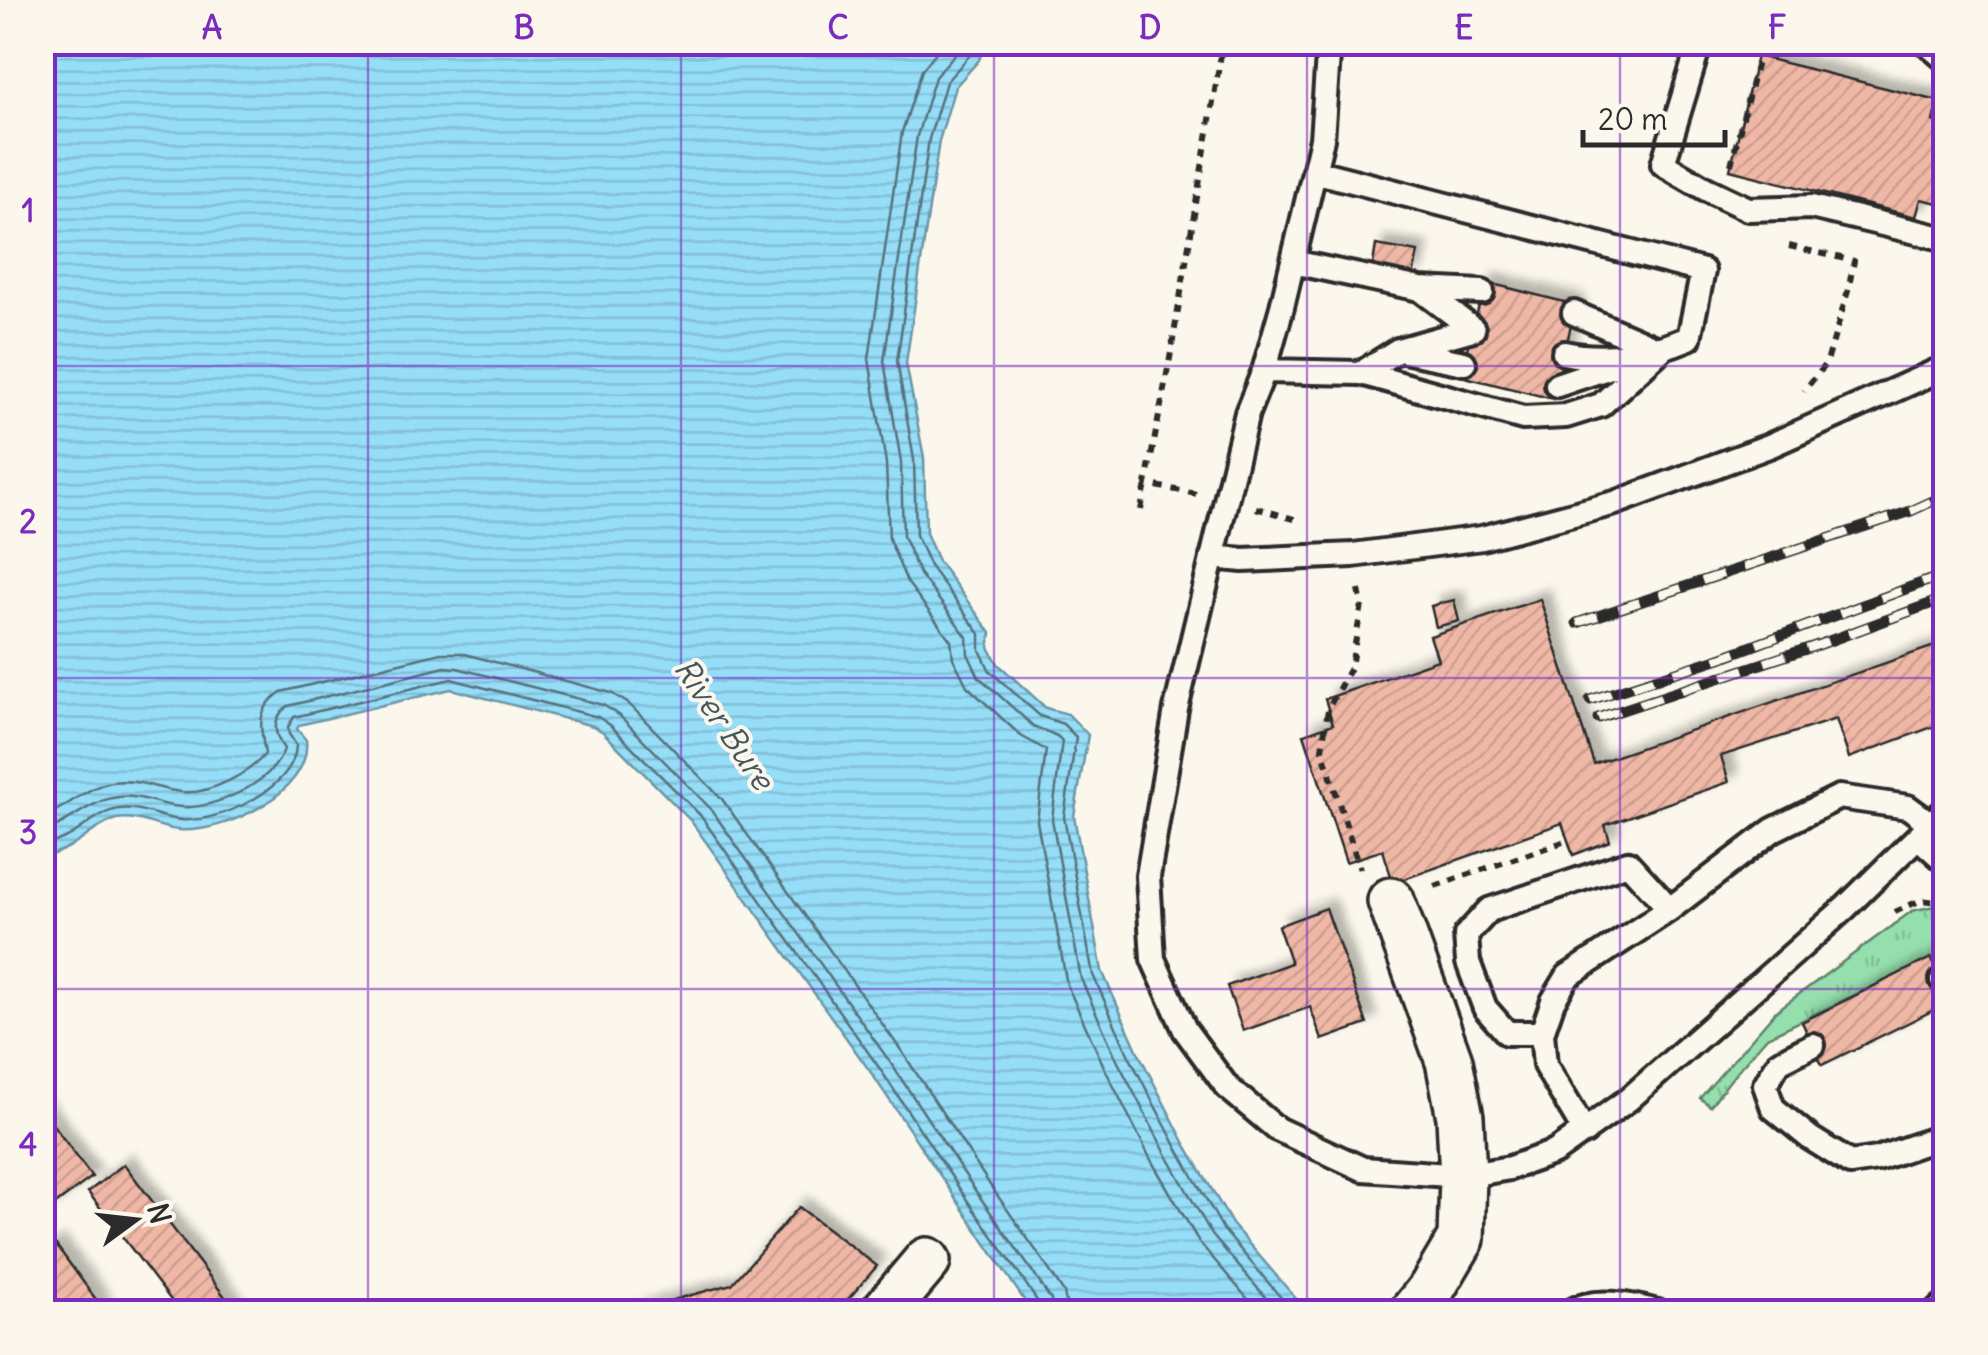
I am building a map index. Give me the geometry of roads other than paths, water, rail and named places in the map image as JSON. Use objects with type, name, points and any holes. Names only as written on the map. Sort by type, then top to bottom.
[{"type":"street","points":[[1391,901],[1449,1061],[1460,1117],[1461,1239],[1413,1312]]},
{"type":"street","points":[[884,1312],[927,1262]]},
{"type":"lane","points":[[1329,42],[1322,139],[1264,371],[1248,413],[1176,709],[1148,876],[1153,959],[1185,1030],[1228,1087],[1276,1128],[1362,1169],[1463,1176],[1510,1168],[1555,1152],[1628,1099],[1845,908],[1932,823]]},
{"type":"lane","points":[[1700,42],[1664,164],[1748,209],[1810,207],[1946,239]]},
{"type":"lane","points":[[1925,42],[1946,60]]},
{"type":"lane","points":[[1314,171],[1703,271],[1689,338],[1557,385]]},
{"type":"lane","points":[[1293,262],[1420,289],[1482,292]]},
{"type":"lane","points":[[1362,373],[1398,350],[1474,329],[1420,289]]},
{"type":"lane","points":[[1574,313],[1660,350]]},
{"type":"lane","points":[[1398,350],[1464,363]]},
{"type":"lane","points":[[1564,353],[1587,358],[1660,350]]},
{"type":"lane","points":[[1264,371],[1362,373],[1523,418],[1566,416],[1601,405],[1660,350]]},
{"type":"lane","points":[[1212,557],[1243,560],[1353,555],[1482,538],[1615,503],[1769,446],[1946,368]]},
{"type":"lane","points":[[1585,1132],[1545,1065],[1542,1033],[1553,1001],[1568,976],[1670,908],[1774,830],[1839,798],[1908,807],[1932,823],[1946,862]]},
{"type":"lane","points":[[1542,1033],[1507,1033],[1485,1008],[1468,962],[1466,935],[1489,910],[1628,862],[1670,908]]},
{"type":"lane","points":[[1813,1045],[1780,1062],[1765,1085],[1773,1108],[1810,1138],[1850,1163],[1878,1160],[1946,1134]]},
{"type":"lane","points":[[1936,1312],[1946,1303]]},
{"type":"lane","points":[[1569,1312],[1582,1305],[1626,1304],[1658,1312]]},
{"type":"water","name":"River Bure","points":[[43,42],[985,43],[979,60],[955,87],[939,141],[906,363],[924,458],[926,533],[938,561],[991,633],[989,647],[998,664],[1046,708],[1068,714],[1088,735],[1074,816],[1102,971],[1184,1142],[1232,1224],[1304,1308],[1299,1312],[1032,1312],[872,1074],[691,821],[593,726],[451,689],[299,725],[297,729],[306,740],[304,759],[295,777],[261,806],[218,825],[197,829],[178,830],[117,819],[43,861]]},
{"type":"railway","points":[[1577,623],[1911,511],[1946,495]]},
{"type":"railway","points":[[1590,700],[1723,657],[1946,574]]},
{"type":"railway","points":[[1598,718],[1946,598]]}]
